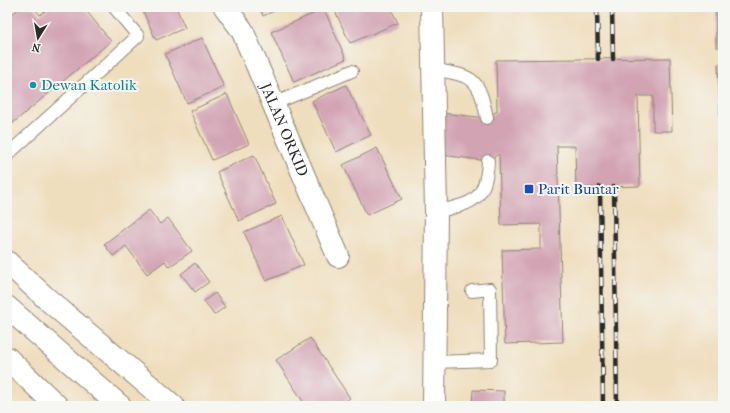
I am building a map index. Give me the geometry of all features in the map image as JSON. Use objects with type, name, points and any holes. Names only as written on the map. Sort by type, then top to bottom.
[{"type":"street","name":"JALAN ORKID","points":[[225,7],[242,30],[338,256]]},
{"type":"street","points":[[432,7],[432,69],[436,212],[434,406]]},
{"type":"street","points":[[7,262],[47,299],[173,406]]},
{"type":"street","points":[[7,307],[120,406]]},
{"type":"street","points":[[7,358],[57,406]]},
{"type":"lane","points":[[7,154],[138,36],[114,7]]},
{"type":"lane","points":[[432,69],[462,75],[474,81],[482,93],[487,118]]},
{"type":"lane","points":[[273,104],[352,71]]},
{"type":"lane","points":[[436,212],[463,205],[475,199],[483,190],[487,176],[488,161]]},
{"type":"lane","points":[[435,362],[492,360],[490,289],[472,291]]},
{"type":"building","name":"Dewan Katolik","points":[[21,7],[33,7],[40,15],[50,7],[83,7],[111,41],[7,128],[7,18]]},
{"type":"building","points":[[141,7],[176,7],[185,28],[156,40]]},
{"type":"building","points":[[260,7],[283,7],[263,16]]},
{"type":"building","points":[[333,7],[390,7],[398,23],[350,43]]},
{"type":"building","points":[[716,7],[723,7],[723,47],[716,47]]},
{"type":"building","points":[[324,9],[346,59],[294,82],[271,32]]},
{"type":"building","points":[[202,38],[224,87],[187,103],[165,54]]},
{"type":"building","points":[[670,58],[672,131],[653,131],[653,96],[638,96],[640,186],[576,188],[575,146],[557,146],[563,342],[505,344],[502,250],[541,249],[541,224],[501,225],[499,154],[488,161],[442,155],[441,113],[487,118],[497,111],[496,60]]},
{"type":"building","points":[[718,64],[723,64],[723,114],[720,114]]},
{"type":"building","points":[[346,85],[371,135],[336,152],[312,101]]},
{"type":"building","points":[[227,94],[249,144],[212,160],[190,111]]},
{"type":"building","points":[[377,148],[402,199],[367,215],[343,165]]},
{"type":"building","points":[[254,155],[276,204],[239,221],[217,172]]},
{"type":"building","points":[[149,210],[160,224],[168,218],[192,251],[169,267],[165,261],[147,274],[126,246],[113,256],[104,244]]},
{"type":"building","points":[[282,216],[304,265],[266,281],[244,232]]},
{"type":"building","points":[[195,263],[209,282],[195,292],[181,274]]},
{"type":"building","points":[[215,293],[225,307],[214,315],[204,301]]},
{"type":"building","points":[[310,338],[350,398],[338,406],[306,406],[276,360]]},
{"type":"building","points":[[473,390],[504,391],[504,406],[472,406]]},
{"type":"railway","points":[[597,7],[598,59]]},
{"type":"railway","points":[[612,7],[613,59]]},
{"type":"railway","points":[[600,187],[603,406]]},
{"type":"railway","points":[[614,187],[617,406]]},
{"type":"place","name":"Dewan Katolik","points":[[33,85]]},
{"type":"place","name":"Parit Buntar","points":[[529,189]]}]
